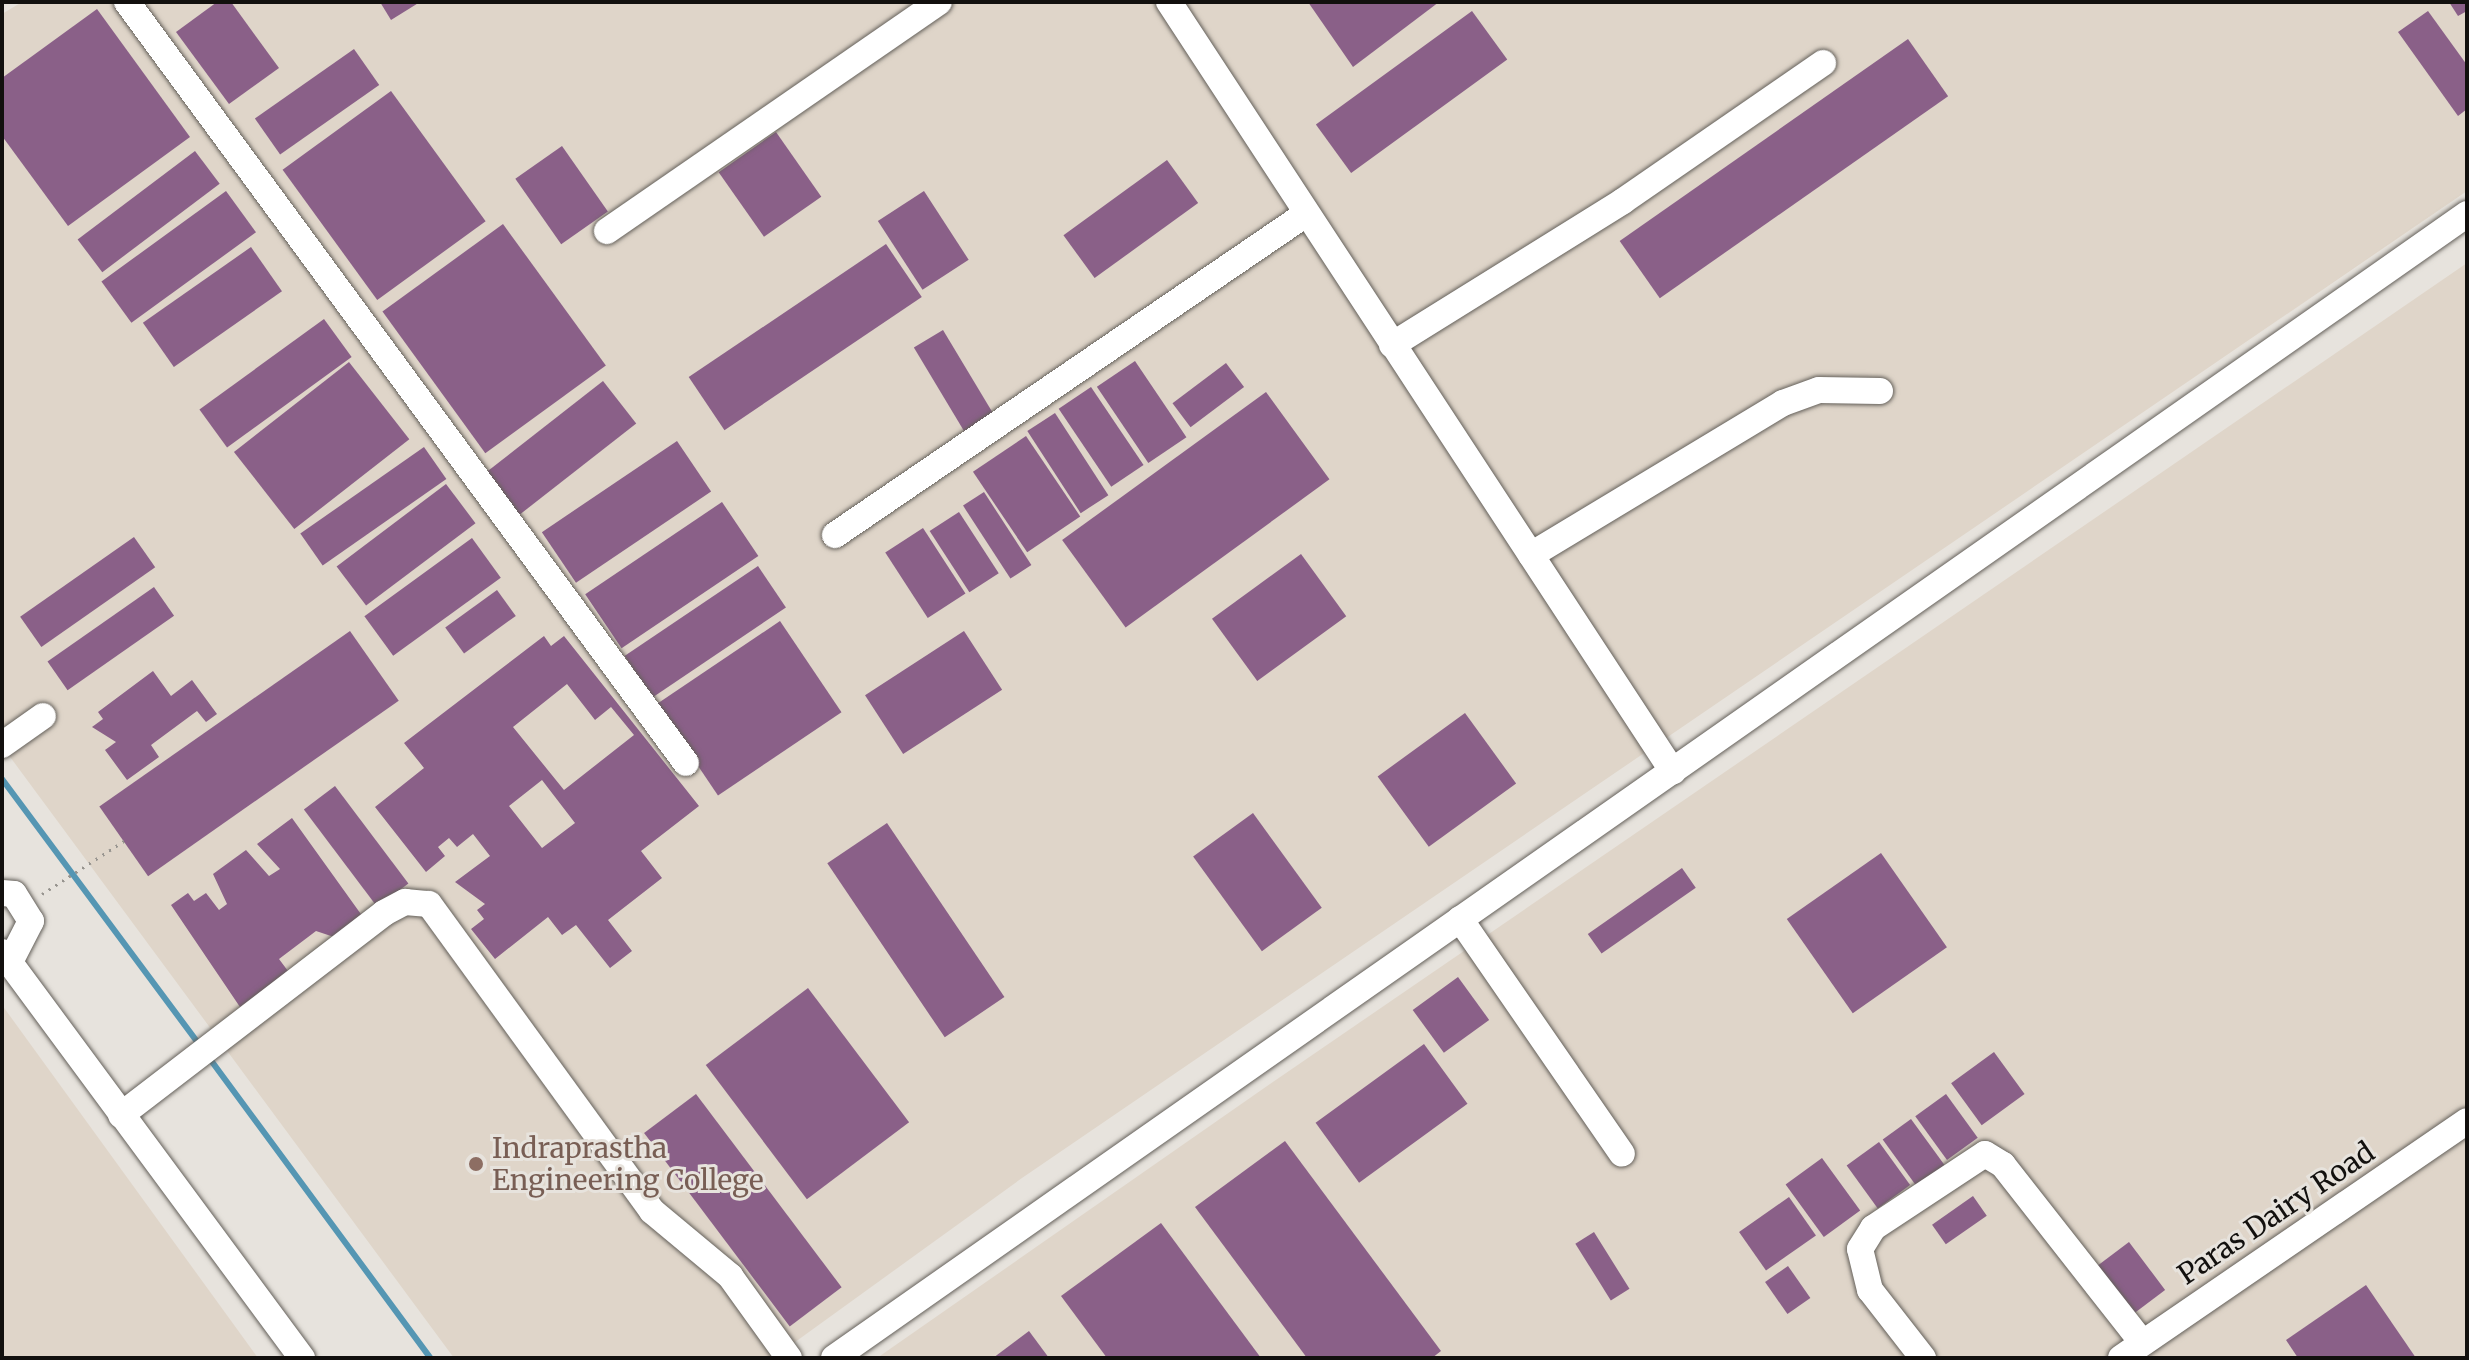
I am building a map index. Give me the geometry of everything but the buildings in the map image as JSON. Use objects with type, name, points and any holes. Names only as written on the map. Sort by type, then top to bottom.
[{"type":"street","points":[[127,2],[686,763]]},
{"type":"street","points":[[607,231],[939,2]]},
{"type":"street","points":[[1169,2],[1673,772]]},
{"type":"street","points":[[1392,345],[1623,201],[1823,63]]},
{"type":"street","points":[[835,535],[1306,214]]},
{"type":"street","points":[[834,1358],[2467,214]]},
{"type":"street","points":[[1531,555],[1783,403],[1819,390],[1880,391]]},
{"type":"street","points":[[9,740],[43,716]]},
{"type":"street","points":[[2,893],[14,894],[31,921],[6,957],[302,1358]]},
{"type":"street","points":[[121,1115],[176,1068],[384,913],[405,902],[429,904],[652,1211],[730,1276],[789,1358]]},
{"type":"street","points":[[1460,919],[1622,1154]]},
{"type":"street","name":"Paras Dairy Road","points":[[2121,1358],[2467,1121]]},
{"type":"street","points":[[1923,1358],[1870,1290],[1860,1249],[1873,1228],[1985,1154],[2003,1165],[2142,1342]]},
{"type":"path","points":[[44,892],[124,841]]},
{"type":"shaded area","points":[[22,2],[2467,2],[2467,191],[1022,1178],[773,1358],[454,1358],[2,746],[2,14]]},
{"type":"shaded area","points":[[2467,263],[2467,1358],[877,1358],[1270,1084]]},
{"type":"shaded area","points":[[2,1005],[258,1358],[2,1358]]},
{"type":"waterway","points":[[2,779],[200,1046]]},
{"type":"waterway","points":[[207,1055],[430,1358]]},
{"type":"place","name":"Indraprastha Engineering College","points":[[476,1164]]}]
